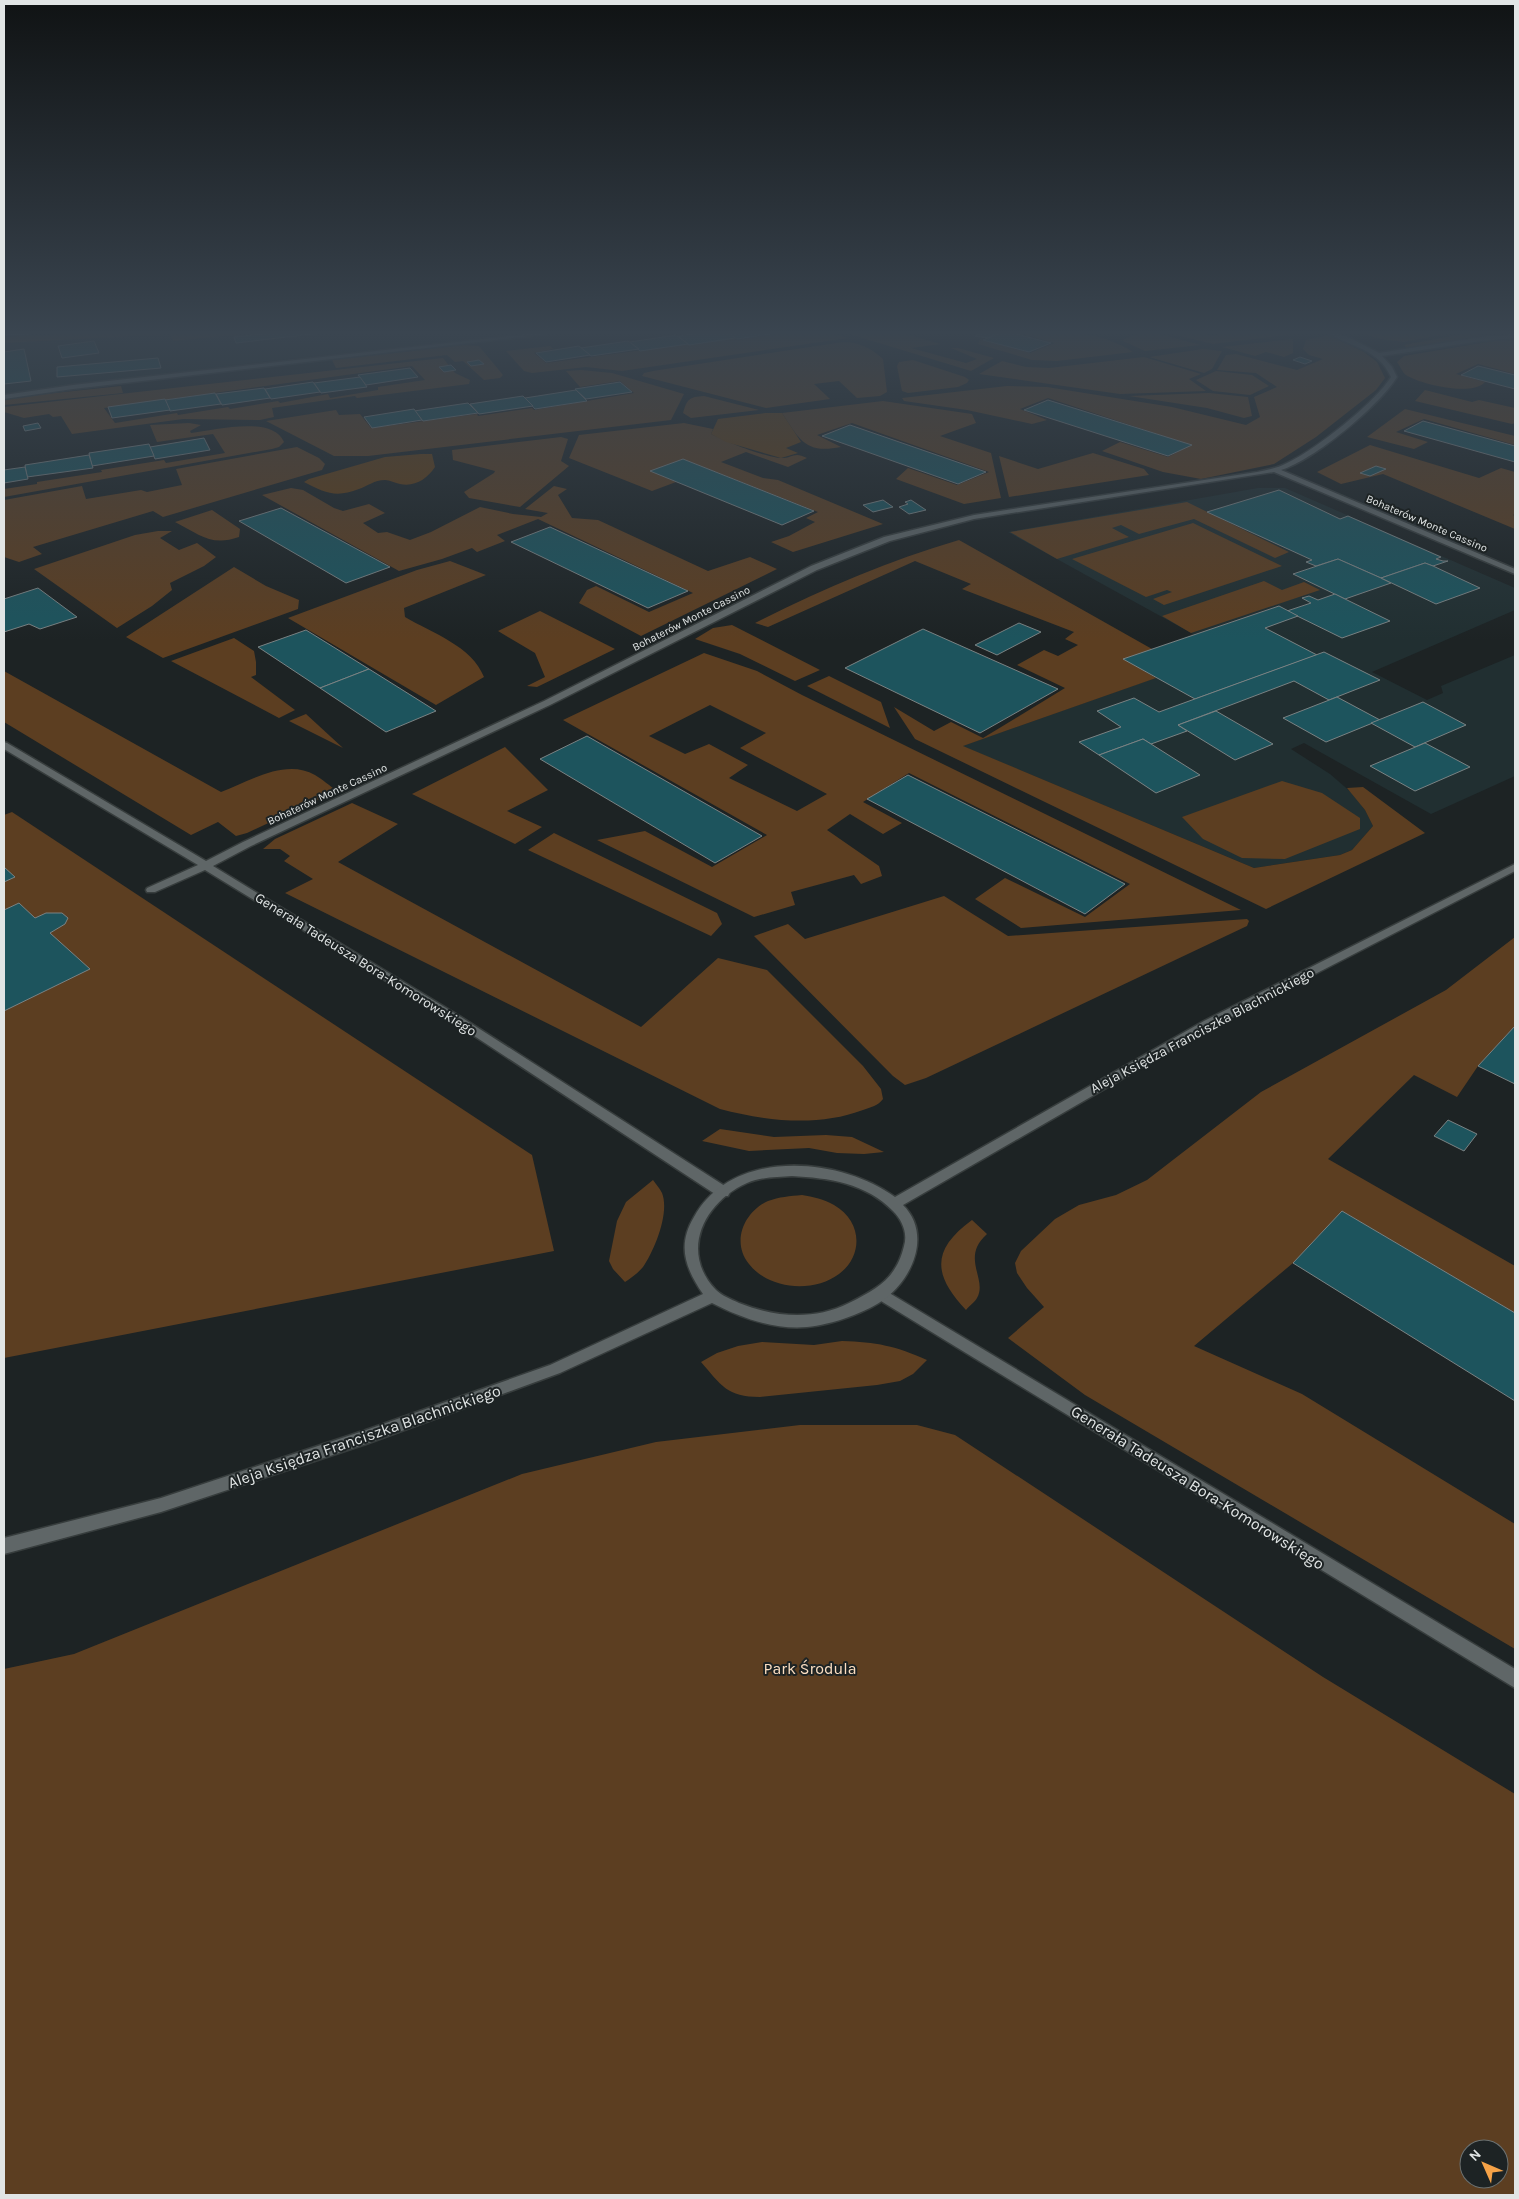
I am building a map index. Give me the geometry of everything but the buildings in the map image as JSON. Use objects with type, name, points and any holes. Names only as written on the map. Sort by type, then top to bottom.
[{"type":"street","name":"Bohaterów Monte Cassino","points":[[151,890],[207,866],[247,844],[547,703],[814,568],[886,539],[974,517],[1184,486],[1275,470],[1289,464],[1331,435]]},
{"type":"street","name":"Bohaterów Monte Cassino","points":[[1275,470],[1515,572]]},
{"type":"street","name":"Generała Tadeusza Bora-Komorowskiego","points":[[4,745],[207,866],[547,1075],[723,1192]]},
{"type":"street","name":"Aleja Księdza Franciszka Blachnickiego","points":[[895,1204],[1208,1024],[1515,867]]},
{"type":"street","points":[[792,1170],[817,1171],[870,1186],[895,1204],[908,1220],[913,1240],[907,1260],[881,1294],[834,1317],[808,1322],[781,1322],[755,1316],[713,1296],[696,1270],[690,1247],[694,1228],[703,1211],[723,1192],[742,1179],[764,1173],[792,1170]]},
{"type":"street","name":"Generała Tadeusza Bora-Komorowskiego","points":[[881,1294],[1515,1679]]},
{"type":"street","name":"Aleja Księdza Franciszka Blachnickiego","points":[[4,1546],[161,1505],[366,1437],[555,1369],[713,1296]]},
{"type":"shaded area","points":[[712,435],[796,435],[801,442],[786,448],[798,453],[781,458],[726,442]]},
{"type":"shaded area","points":[[432,454],[435,467],[428,475],[416,483],[405,485],[389,480],[381,480],[351,492],[337,494],[318,489],[304,482],[385,457]]},
{"type":"shaded area","points":[[1258,488],[1285,488],[1515,588],[1515,610],[1372,672],[1427,700],[1443,693],[1441,686],[1515,655],[1515,776],[1431,814],[1304,743],[1291,749],[1330,774],[1352,793],[1365,810],[1373,826],[1352,850],[1340,855],[1254,868],[962,746],[1155,678],[1123,659],[1193,634],[1008,532]]},
{"type":"green space","points":[[154,435],[209,435],[157,442]]},
{"type":"green space","points":[[213,435],[278,435],[284,442],[279,447],[272,449],[4,497],[4,489],[37,484],[37,482],[164,460],[166,463],[225,453]]},
{"type":"green space","points":[[292,435],[548,435],[368,456],[334,456]]},
{"type":"green space","points":[[579,435],[712,435],[735,445],[766,455],[785,458],[799,455],[807,458],[788,467],[746,452],[721,462],[763,478],[778,480],[883,524],[793,552],[771,542],[789,536],[815,522],[806,518],[818,512],[683,459],[651,471],[676,482],[652,491],[569,458]]},
{"type":"green space","points":[[797,435],[818,435],[841,447],[819,448],[805,443]]},
{"type":"green space","points":[[884,435],[944,435],[940,436],[991,453],[1001,498],[964,504],[896,479],[908,468],[957,485],[989,472]]},
{"type":"green space","points":[[1159,435],[1319,435],[1274,464],[1201,479],[1163,472],[1102,451],[1120,442],[1168,457],[1191,445]]},
{"type":"green space","points":[[1370,435],[1404,435],[1428,442],[1414,449],[1367,437]]},
{"type":"green space","points":[[1479,435],[1515,436],[1515,445]]},
{"type":"green space","points":[[561,437],[568,439],[561,461],[569,466],[520,507],[469,498],[464,492],[495,471],[453,460],[452,450]]},
{"type":"green space","points":[[1370,445],[1479,478],[1501,468],[1515,472],[1515,514],[1513,515],[1515,516],[1515,529],[1383,474],[1341,484],[1317,472]]},
{"type":"green space","points":[[297,447],[319,458],[325,464],[322,470],[163,517],[153,511],[33,547],[42,554],[19,562],[4,557],[4,500],[82,486],[86,499],[141,490],[147,492],[182,485],[176,469]]},
{"type":"green space","points":[[1093,453],[1144,469],[1149,475],[1009,497],[999,456],[1038,469]]},
{"type":"green space","points":[[554,486],[567,489],[558,495],[572,518],[598,520],[708,571],[750,557],[777,569],[641,636],[579,603],[587,590],[596,586],[649,612],[693,593],[538,519],[497,535],[505,541],[477,552],[472,548],[399,571],[262,495],[291,488],[303,490],[334,508],[343,511],[369,504],[385,513],[363,523],[378,533],[387,532],[410,540],[431,532],[480,507],[513,514],[541,517],[548,513],[525,509]]},
{"type":"green space","points":[[1187,502],[1289,552],[1275,558],[1194,519],[1139,534],[1121,525],[1112,528],[1129,537],[1057,559],[1010,532]]},
{"type":"green space","points":[[212,510],[240,529],[239,537],[221,541],[213,540],[198,535],[175,522]]},
{"type":"green space","points":[[1193,523],[1282,566],[1164,605],[1153,599],[1172,592],[1167,590],[1146,597],[1072,559]]},
{"type":"green space","points":[[158,531],[172,531],[160,538],[179,550],[197,543],[216,557],[204,566],[170,583],[172,590],[152,606],[117,628],[34,569],[135,535]]},
{"type":"green space","points":[[959,540],[1152,649],[1124,659],[1156,678],[963,746],[1254,868],[1340,855],[1352,850],[1373,826],[1365,810],[1347,788],[1363,787],[1425,833],[1266,909],[915,739],[894,707],[934,731],[951,722],[983,738],[1065,688],[1017,665],[1044,650],[1058,656],[1078,645],[1065,639],[1074,632],[962,589],[971,584],[915,561],[768,627],[755,623],[855,577],[906,557]]},
{"type":"green space","points":[[450,561],[486,575],[404,608],[405,617],[461,649],[478,666],[484,677],[436,705],[288,618],[417,570]]},
{"type":"green space","points":[[234,567],[266,586],[299,600],[298,609],[163,658],[126,637]]},
{"type":"green space","points":[[1264,581],[1282,590],[1304,582],[1320,590],[1191,633],[1162,616]]},
{"type":"green space","points":[[540,611],[615,649],[537,687],[527,686],[545,677],[535,653],[498,631]]},
{"type":"green space","points":[[732,625],[820,670],[795,681],[740,654],[695,639],[713,628]]},
{"type":"green space","points":[[234,638],[254,651],[256,675],[251,677],[295,710],[279,718],[171,661]]},
{"type":"green space","points":[[704,653],[757,671],[802,695],[1241,910],[1021,928],[975,899],[1005,878],[1085,917],[1130,884],[909,773],[863,802],[902,823],[883,834],[850,814],[827,830],[879,866],[882,876],[861,884],[854,875],[791,892],[795,905],[754,917],[597,840],[645,831],[712,867],[767,835],[563,720]],"holes":[[[710,705],[766,733],[740,748],[827,794],[797,811],[729,778],[748,765],[709,744],[685,754],[649,736]]]},
{"type":"green space","points":[[4,671],[221,792],[267,773],[291,769],[303,770],[315,775],[337,791],[247,833],[236,836],[218,822],[191,835],[4,722]]},
{"type":"green space","points":[[829,676],[881,702],[890,728],[807,686]]},
{"type":"green space","points":[[306,714],[343,748],[289,721]]},
{"type":"green space","points":[[505,747],[548,790],[507,811],[542,827],[515,844],[412,794]]},
{"type":"green space","points":[[1282,781],[1322,793],[1360,818],[1360,829],[1285,859],[1242,858],[1203,839],[1182,817]]},
{"type":"green space","points":[[352,803],[398,824],[338,862],[641,1027],[718,958],[767,970],[863,1066],[881,1089],[883,1099],[874,1106],[828,1119],[774,1119],[720,1109],[285,893],[313,879],[284,861],[290,856],[280,849],[263,849],[275,839]]},
{"type":"green space","points":[[12,812],[532,1155],[554,1251],[4,1358],[4,815]]},
{"type":"green space","points":[[554,833],[717,913],[722,924],[711,936],[528,850]]},
{"type":"green space","points":[[944,896],[1008,936],[1247,919],[1249,921],[1247,926],[926,1078],[905,1085],[893,1076],[754,936],[788,924],[805,939]]},
{"type":"green space","points":[[1515,937],[1515,1026],[1478,1066],[1457,1097],[1414,1075],[1328,1159],[1515,1266],[1515,1313],[1342,1211],[1293,1263],[1194,1346],[1302,1394],[1515,1524],[1515,1649],[1085,1395],[1008,1338],[1044,1307],[1017,1273],[1015,1263],[1021,1251],[1055,1219],[1079,1205],[1116,1195],[1147,1180],[1261,1092],[1446,990]]},
{"type":"green space","points":[[720,1129],[774,1137],[826,1135],[852,1137],[884,1152],[864,1154],[837,1153],[809,1148],[749,1151],[702,1141]]},
{"type":"green space","points":[[653,1180],[662,1193],[664,1201],[660,1232],[652,1252],[643,1267],[625,1282],[613,1269],[609,1261],[617,1221],[626,1202]]},
{"type":"green space","points":[[802,1195],[826,1201],[843,1212],[850,1220],[854,1229],[856,1248],[847,1266],[829,1280],[805,1286],[780,1284],[758,1273],[749,1264],[741,1246],[743,1228],[752,1212],[768,1201]]},
{"type":"green space","points":[[972,1220],[987,1234],[979,1243],[976,1251],[975,1260],[979,1291],[976,1300],[966,1310],[947,1285],[941,1263],[943,1252],[949,1242]]},
{"type":"green space","points":[[842,1341],[865,1342],[886,1346],[927,1360],[913,1374],[900,1381],[760,1397],[740,1395],[732,1392],[720,1383],[701,1362],[717,1353],[738,1346],[762,1342],[814,1345]]},
{"type":"green space","name":"Park Środula","points":[[800,1425],[917,1425],[955,1435],[1323,1677],[1515,1794],[1515,2195],[4,2195],[4,1669],[74,1654],[522,1474],[656,1442]]}]
